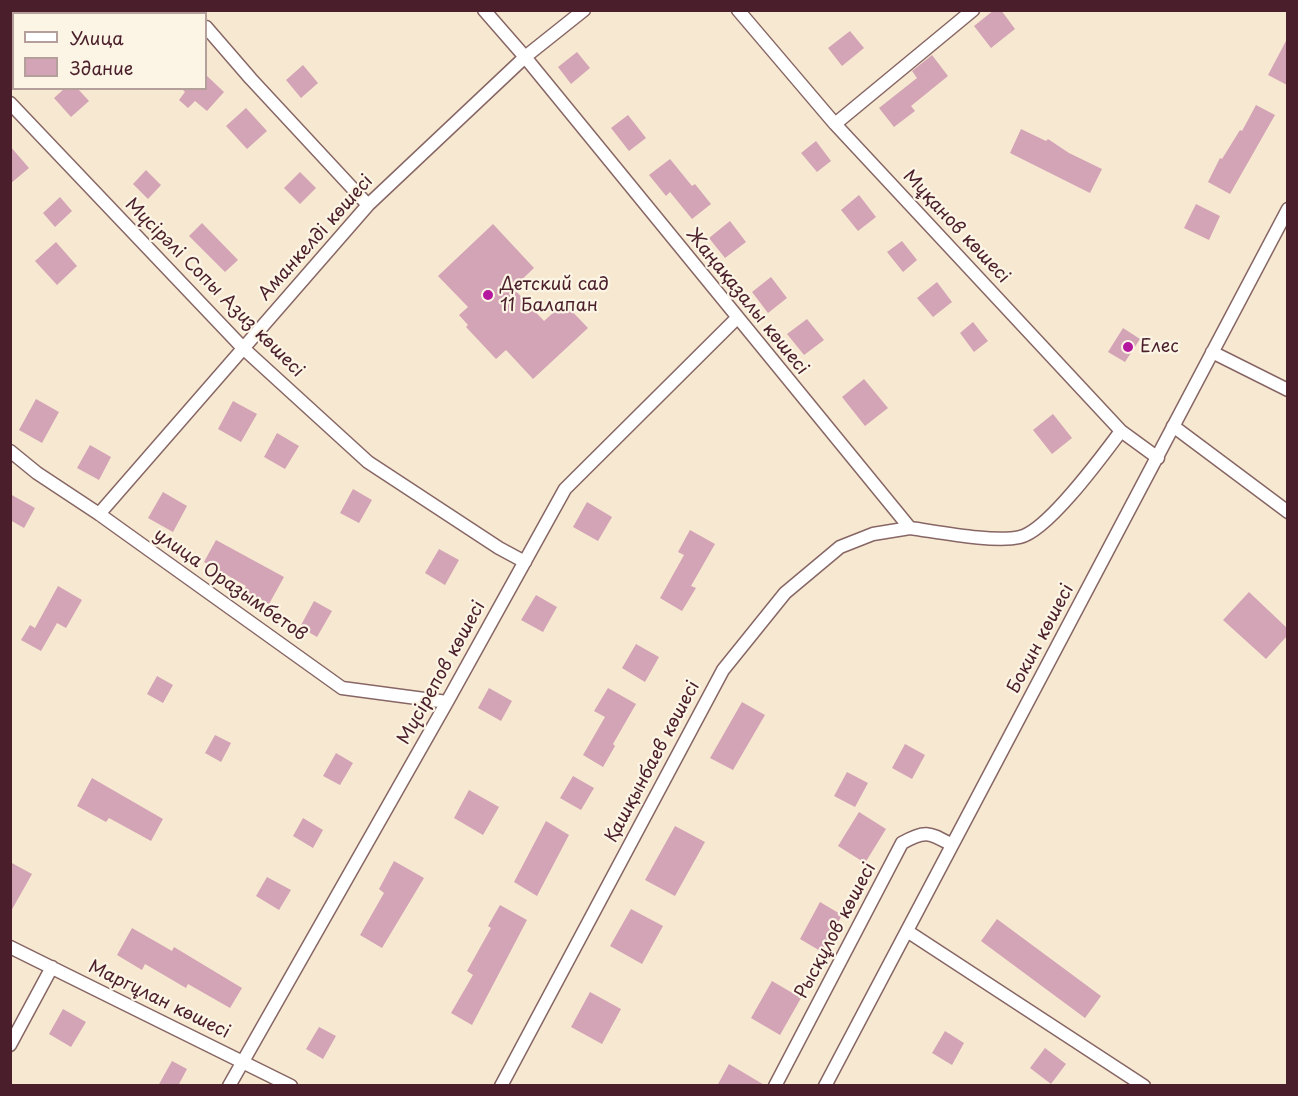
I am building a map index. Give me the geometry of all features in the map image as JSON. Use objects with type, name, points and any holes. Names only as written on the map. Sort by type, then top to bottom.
[{"type":"street","name":"Жаңақазалы көшесі","points":[[484,10],[525,57],[910,528]]},
{"type":"street","name":"Аманкелді көшесі","points":[[99,514],[368,205],[525,57],[584,10]]},
{"type":"street","name":"Мұқанов көшесі","points":[[738,10],[836,124],[1121,431],[1158,458]]},
{"type":"street","points":[[836,124],[973,10]]},
{"type":"street","points":[[207,28],[368,205]]},
{"type":"street","name":"Мүсірәлі Сопы Азиз көшесі","points":[[10,103],[243,348],[368,462],[499,548],[525,562]]},
{"type":"street","name":"Бокин көшесі","points":[[825,1086],[1158,458],[1287,209]]},
{"type":"street","name":"Мүсірепов көшесі","points":[[229,1086],[241,1061],[566,489],[737,318]]},
{"type":"street","points":[[1212,352],[1287,390]]},
{"type":"street","points":[[1173,426],[1287,512]]},
{"type":"street","points":[[910,528],[1003,540],[1023,537],[1046,520],[1084,481],[1121,431]]},
{"type":"street","name":"улица Оразымбетов","points":[[10,451],[37,473],[99,514],[342,687],[447,702]]},
{"type":"street","name":"Қашқынбаев көшесі","points":[[501,1086],[723,670],[785,593],[840,547],[873,534],[910,528]]},
{"type":"street","name":"Рысқұлов көшесі","points":[[775,1086],[902,843],[918,833],[931,833],[952,845]]},
{"type":"street","points":[[907,931],[1144,1086]]},
{"type":"street","name":"Маргұлан көшесі","points":[[10,947],[291,1086]]},
{"type":"street","points":[[10,1045],[52,967]]},
{"type":"building","points":[[994,10],[1001,10],[1015,29],[991,48],[974,26]]},
{"type":"building","points":[[850,31],[864,48],[842,66],[828,48]]},
{"type":"building","points":[[1287,39],[1287,85],[1268,75]]},
{"type":"building","points":[[577,52],[590,68],[571,84],[558,67]]},
{"type":"building","points":[[932,55],[948,76],[911,106],[915,111],[894,127],[879,108],[917,78],[912,71]]},
{"type":"building","points":[[303,65],[318,83],[301,98],[286,80]]},
{"type":"building","points":[[207,76],[224,92],[207,111],[195,101],[188,108],[179,100],[185,92],[183,90],[207,90]]},
{"type":"building","points":[[63,90],[79,90],[89,101],[71,117],[54,98]]},
{"type":"building","points":[[1256,105],[1275,115],[1230,194],[1208,182],[1220,158],[1222,159],[1240,130],[1242,131]]},
{"type":"building","points":[[246,108],[267,131],[247,149],[226,126]]},
{"type":"building","points":[[628,115],[646,138],[629,151],[611,128]]},
{"type":"building","points":[[1021,129],[1046,141],[1048,139],[1069,153],[1102,169],[1090,193],[1010,153]]},
{"type":"building","points":[[816,141],[831,161],[817,172],[801,153]]},
{"type":"building","points":[[10,146],[29,168],[10,184]]},
{"type":"building","points":[[670,159],[692,186],[695,184],[711,204],[692,219],[670,192],[666,196],[649,175]]},
{"type":"building","points":[[146,170],[161,185],[148,199],[133,184]]},
{"type":"building","points":[[300,172],[316,188],[300,204],[284,188]]},
{"type":"building","points":[[859,195],[876,217],[858,231],[841,210]]},
{"type":"building","points":[[60,197],[72,211],[55,227],[43,213]]},
{"type":"building","points":[[1196,204],[1220,216],[1209,240],[1184,228]]},
{"type":"building","points":[[730,221],[746,242],[725,258],[709,238]]},
{"type":"building","points":[[202,223],[238,260],[225,272],[189,236]]},
{"type":"building","name":"Детский сад 11 Балапан","points":[[493,224],[534,268],[513,288],[544,321],[564,303],[588,328],[533,379],[506,350],[496,359],[466,327],[468,325],[459,315],[468,307],[438,276]]},
{"type":"building","points":[[902,241],[917,260],[903,272],[887,252]]},
{"type":"building","points":[[56,242],[77,266],[57,285],[35,261]]},
{"type":"building","points":[[771,277],[787,298],[768,313],[752,292]]},
{"type":"building","points":[[937,282],[952,302],[933,317],[917,298]]},
{"type":"building","points":[[807,319],[824,340],[804,355],[787,334]]},
{"type":"building","points":[[973,322],[988,341],[974,352],[960,333]]},
{"type":"building","points":[[1123,328],[1140,339],[1125,362],[1108,352]]},
{"type":"building","points":[[864,379],[888,408],[865,426],[842,397]]},
{"type":"building","points":[[36,399],[59,412],[42,443],[19,430]]},
{"type":"building","points":[[233,401],[257,414],[241,442],[218,429]]},
{"type":"building","points":[[1053,414],[1072,438],[1052,454],[1033,430]]},
{"type":"building","points":[[277,433],[299,446],[285,469],[264,457]]},
{"type":"building","points":[[90,445],[111,457],[99,480],[77,468]]},
{"type":"building","points":[[353,489],[372,500],[359,523],[340,513]]},
{"type":"building","points":[[163,492],[187,506],[173,532],[148,518]]},
{"type":"building","points":[[10,494],[35,508],[24,528],[10,520]]},
{"type":"building","points":[[587,502],[612,517],[598,541],[573,527]]},
{"type":"building","points":[[690,530],[715,544],[691,586],[696,588],[682,611],[660,598],[684,555],[678,552]]},
{"type":"building","points":[[216,540],[284,577],[269,604],[244,590],[246,586],[204,562]]},
{"type":"building","points":[[439,549],[459,560],[445,585],[425,573]]},
{"type":"building","points":[[58,586],[82,600],[66,628],[57,623],[41,651],[21,640],[30,625],[35,628]]},
{"type":"building","points":[[1249,592],[1287,628],[1287,636],[1266,659],[1223,620]]},
{"type":"building","points":[[536,595],[557,607],[543,632],[521,620]]},
{"type":"building","points":[[314,601],[332,611],[317,637],[300,627]]},
{"type":"building","points":[[636,644],[659,657],[645,682],[622,668]]},
{"type":"building","points":[[157,676],[173,685],[163,703],[147,694]]},
{"type":"building","points":[[489,688],[512,701],[501,721],[478,708]]},
{"type":"building","points":[[608,688],[636,704],[613,744],[615,746],[603,767],[583,755],[605,717],[594,711]]},
{"type":"building","points":[[742,702],[765,715],[733,770],[710,758]]},
{"type":"building","points":[[215,735],[231,743],[221,762],[205,753]]},
{"type":"building","points":[[905,744],[925,755],[912,779],[892,768]]},
{"type":"building","points":[[336,753],[353,763],[340,785],[323,776]]},
{"type":"building","points":[[847,772],[868,783],[855,807],[834,796]]},
{"type":"building","points":[[573,776],[594,788],[581,810],[560,798]]},
{"type":"building","points":[[92,778],[163,819],[151,841],[109,818],[106,822],[77,806]]},
{"type":"building","points":[[469,790],[499,807],[483,835],[454,818]]},
{"type":"building","points":[[859,812],[886,829],[865,863],[838,846]]},
{"type":"building","points":[[303,818],[323,830],[313,848],[293,836]]},
{"type":"building","points":[[546,821],[569,835],[537,896],[514,882]]},
{"type":"building","points":[[675,826],[705,842],[675,896],[645,880]]},
{"type":"building","points":[[394,861],[424,878],[382,948],[360,935],[384,893],[379,889]]},
{"type":"building","points":[[10,862],[32,874],[10,913]]},
{"type":"building","points":[[267,877],[291,890],[279,910],[256,896]]},
{"type":"building","points":[[820,902],[842,915],[822,952],[800,939]]},
{"type":"building","points":[[500,905],[527,920],[472,1025],[451,1013],[473,975],[467,971],[491,928],[488,926]]},
{"type":"building","points":[[631,909],[663,926],[642,964],[610,946]]},
{"type":"building","points":[[997,919],[1101,996],[1085,1018],[981,941]]},
{"type":"building","points":[[132,928],[172,951],[174,947],[242,988],[230,1008],[188,984],[186,988],[145,964],[142,970],[117,955]]},
{"type":"building","points":[[772,981],[801,998],[780,1035],[751,1018]]},
{"type":"building","points":[[590,992],[621,1009],[602,1044],[571,1027]]},
{"type":"building","points":[[63,1009],[86,1022],[71,1047],[49,1034]]},
{"type":"building","points":[[319,1027],[336,1036],[323,1059],[306,1049]]},
{"type":"building","points":[[945,1031],[964,1043],[952,1065],[932,1053]]},
{"type":"building","points":[[1045,1048],[1066,1064],[1051,1084],[1030,1068]]},
{"type":"building","points":[[172,1061],[187,1069],[178,1086],[158,1086]]},
{"type":"building","points":[[729,1064],[766,1086],[717,1086]]},
{"type":"place","name":"Детский сад 11 Балапан","points":[[488,295]]},
{"type":"place","name":"Елес","points":[[1128,347]]}]
